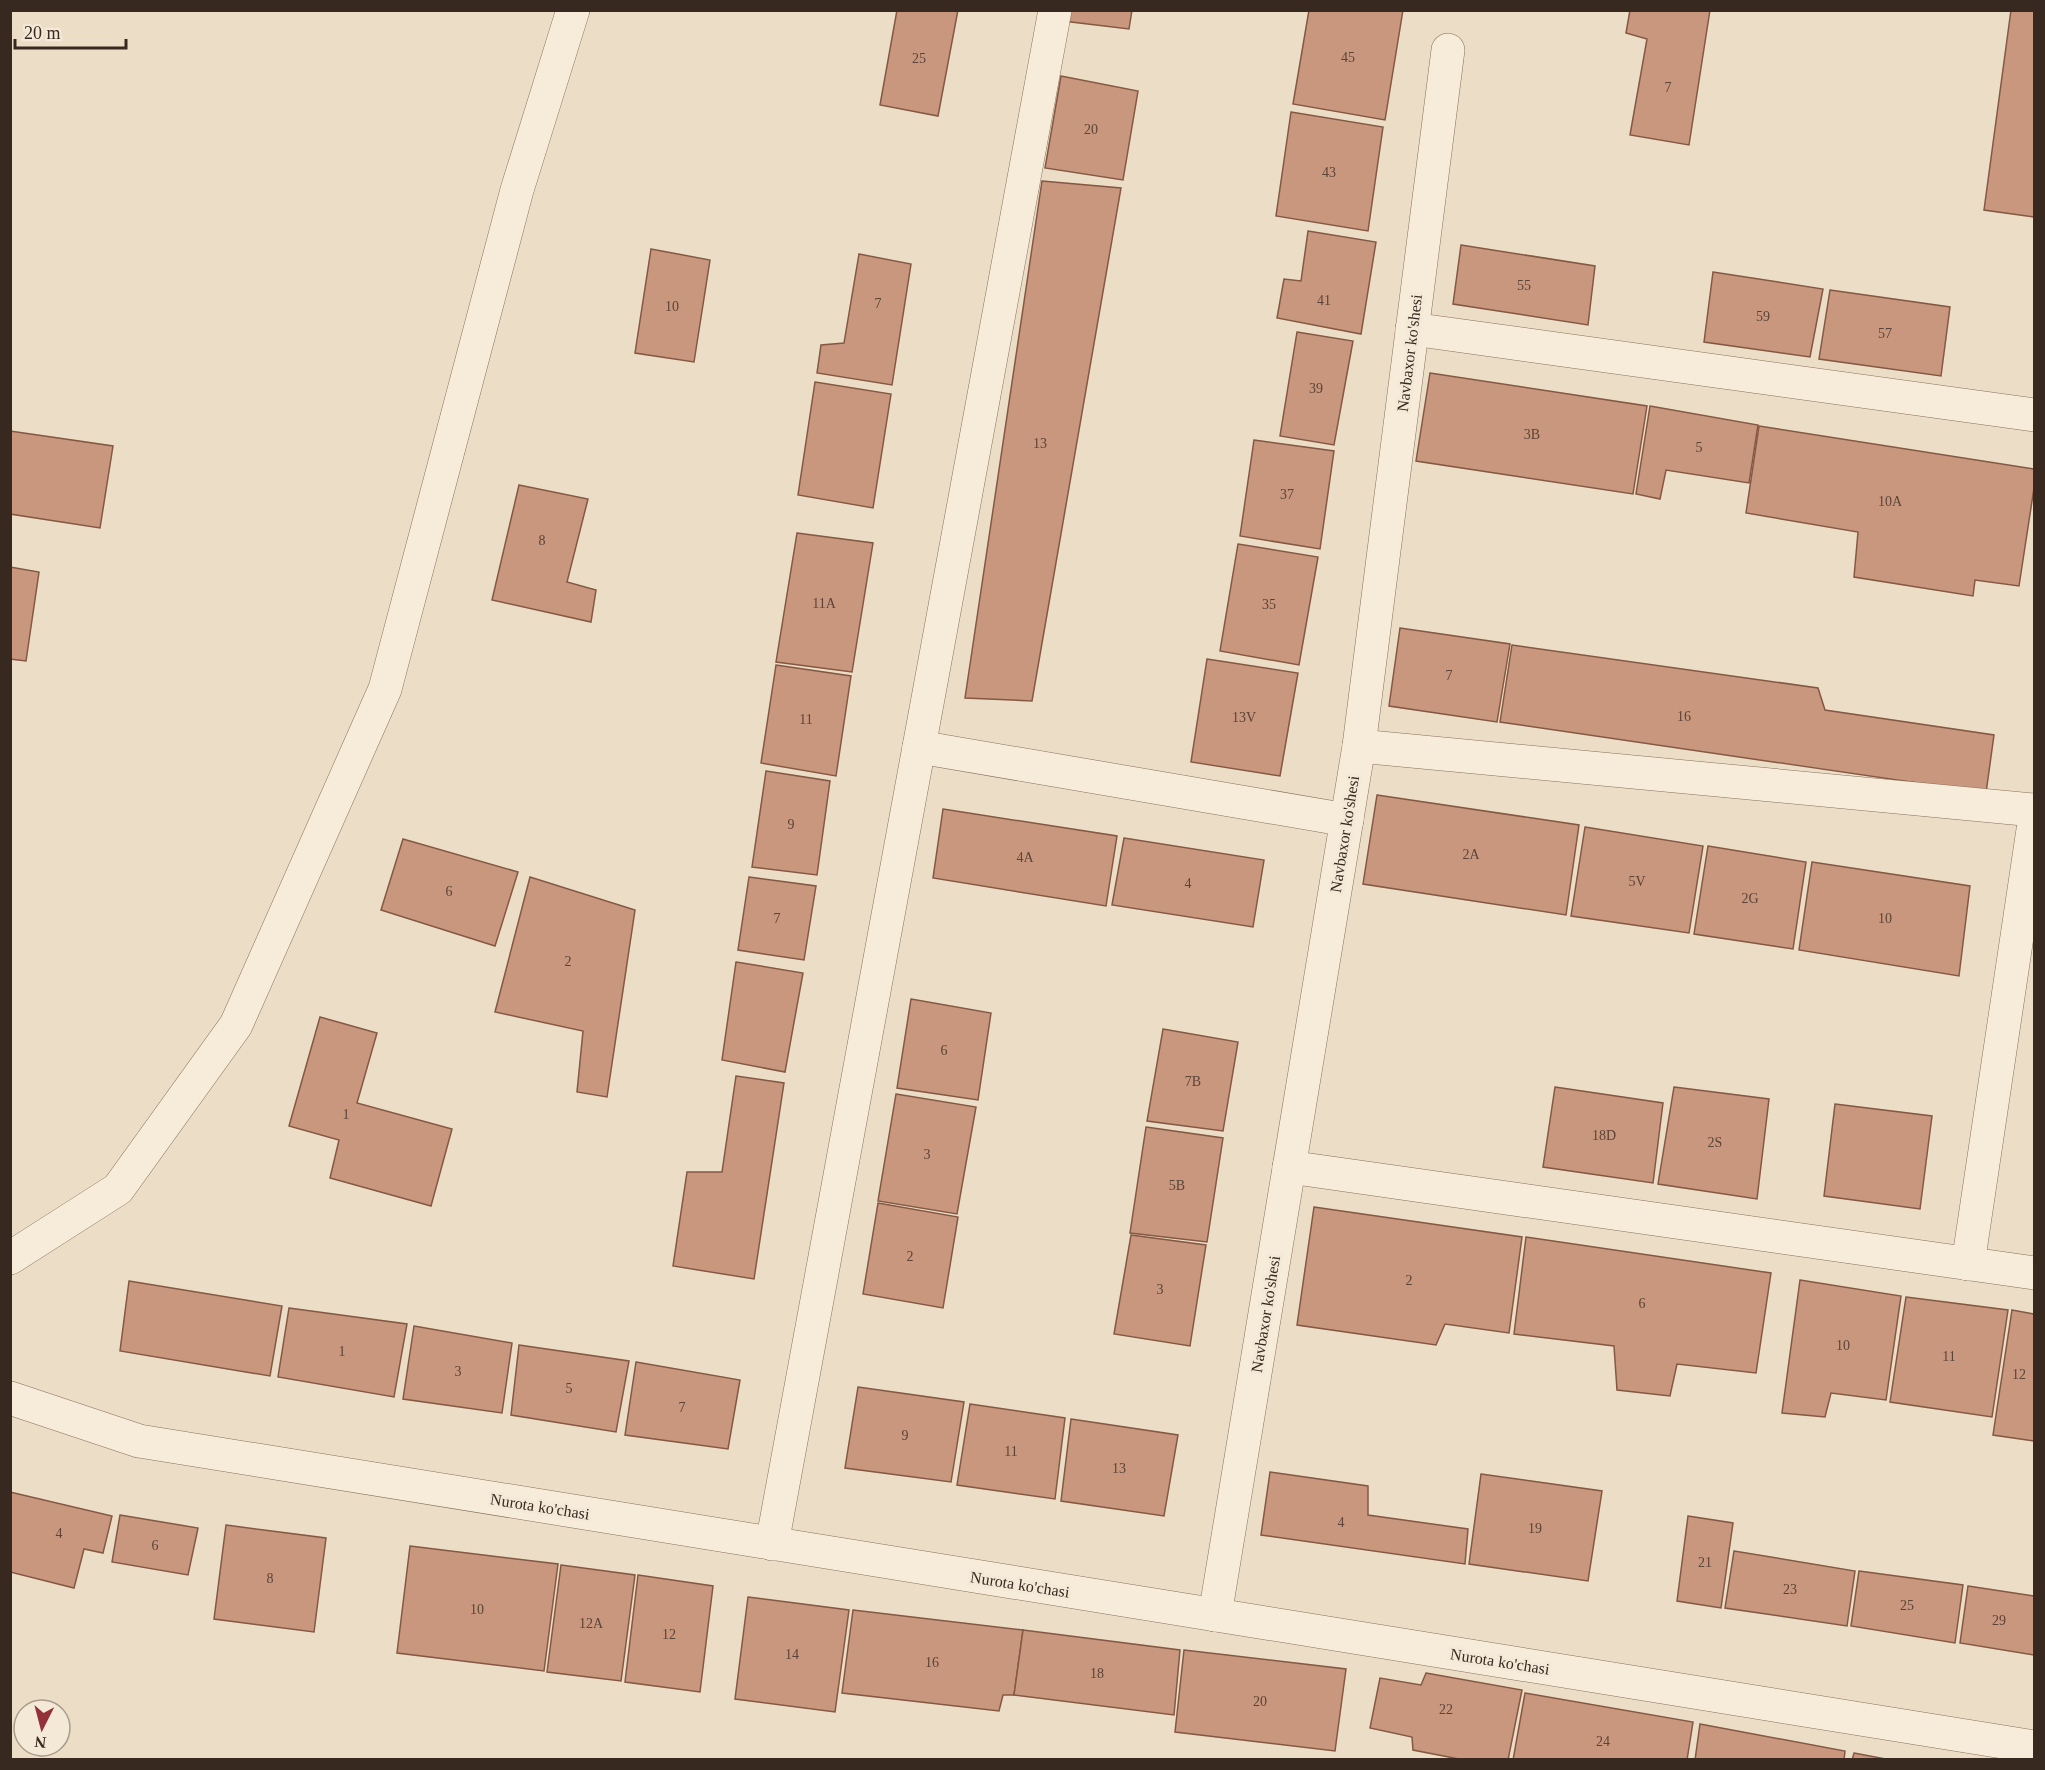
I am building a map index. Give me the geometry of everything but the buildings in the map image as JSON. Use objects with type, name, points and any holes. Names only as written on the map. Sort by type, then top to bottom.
[{"type":"street","points":[[10,1258],[118,1189],[236,1025],[385,689],[518,190],[573,10]]},
{"type":"street","points":[[772,1544],[1055,10]]},
{"type":"street","name":"Navbaxor ko'shesi","points":[[1215,1615],[1359,746],[1448,50]]},
{"type":"street","points":[[1412,329],[2034,414]]},
{"type":"street","points":[[1359,746],[2034,810]]},
{"type":"street","points":[[919,747],[1347,820]]},
{"type":"street","points":[[1968,1264],[2034,823]]},
{"type":"street","points":[[1289,1167],[2034,1274]]},
{"type":"street","name":"Nurota ko'chasi","points":[[10,1398],[139,1441],[2034,1747]]}]
